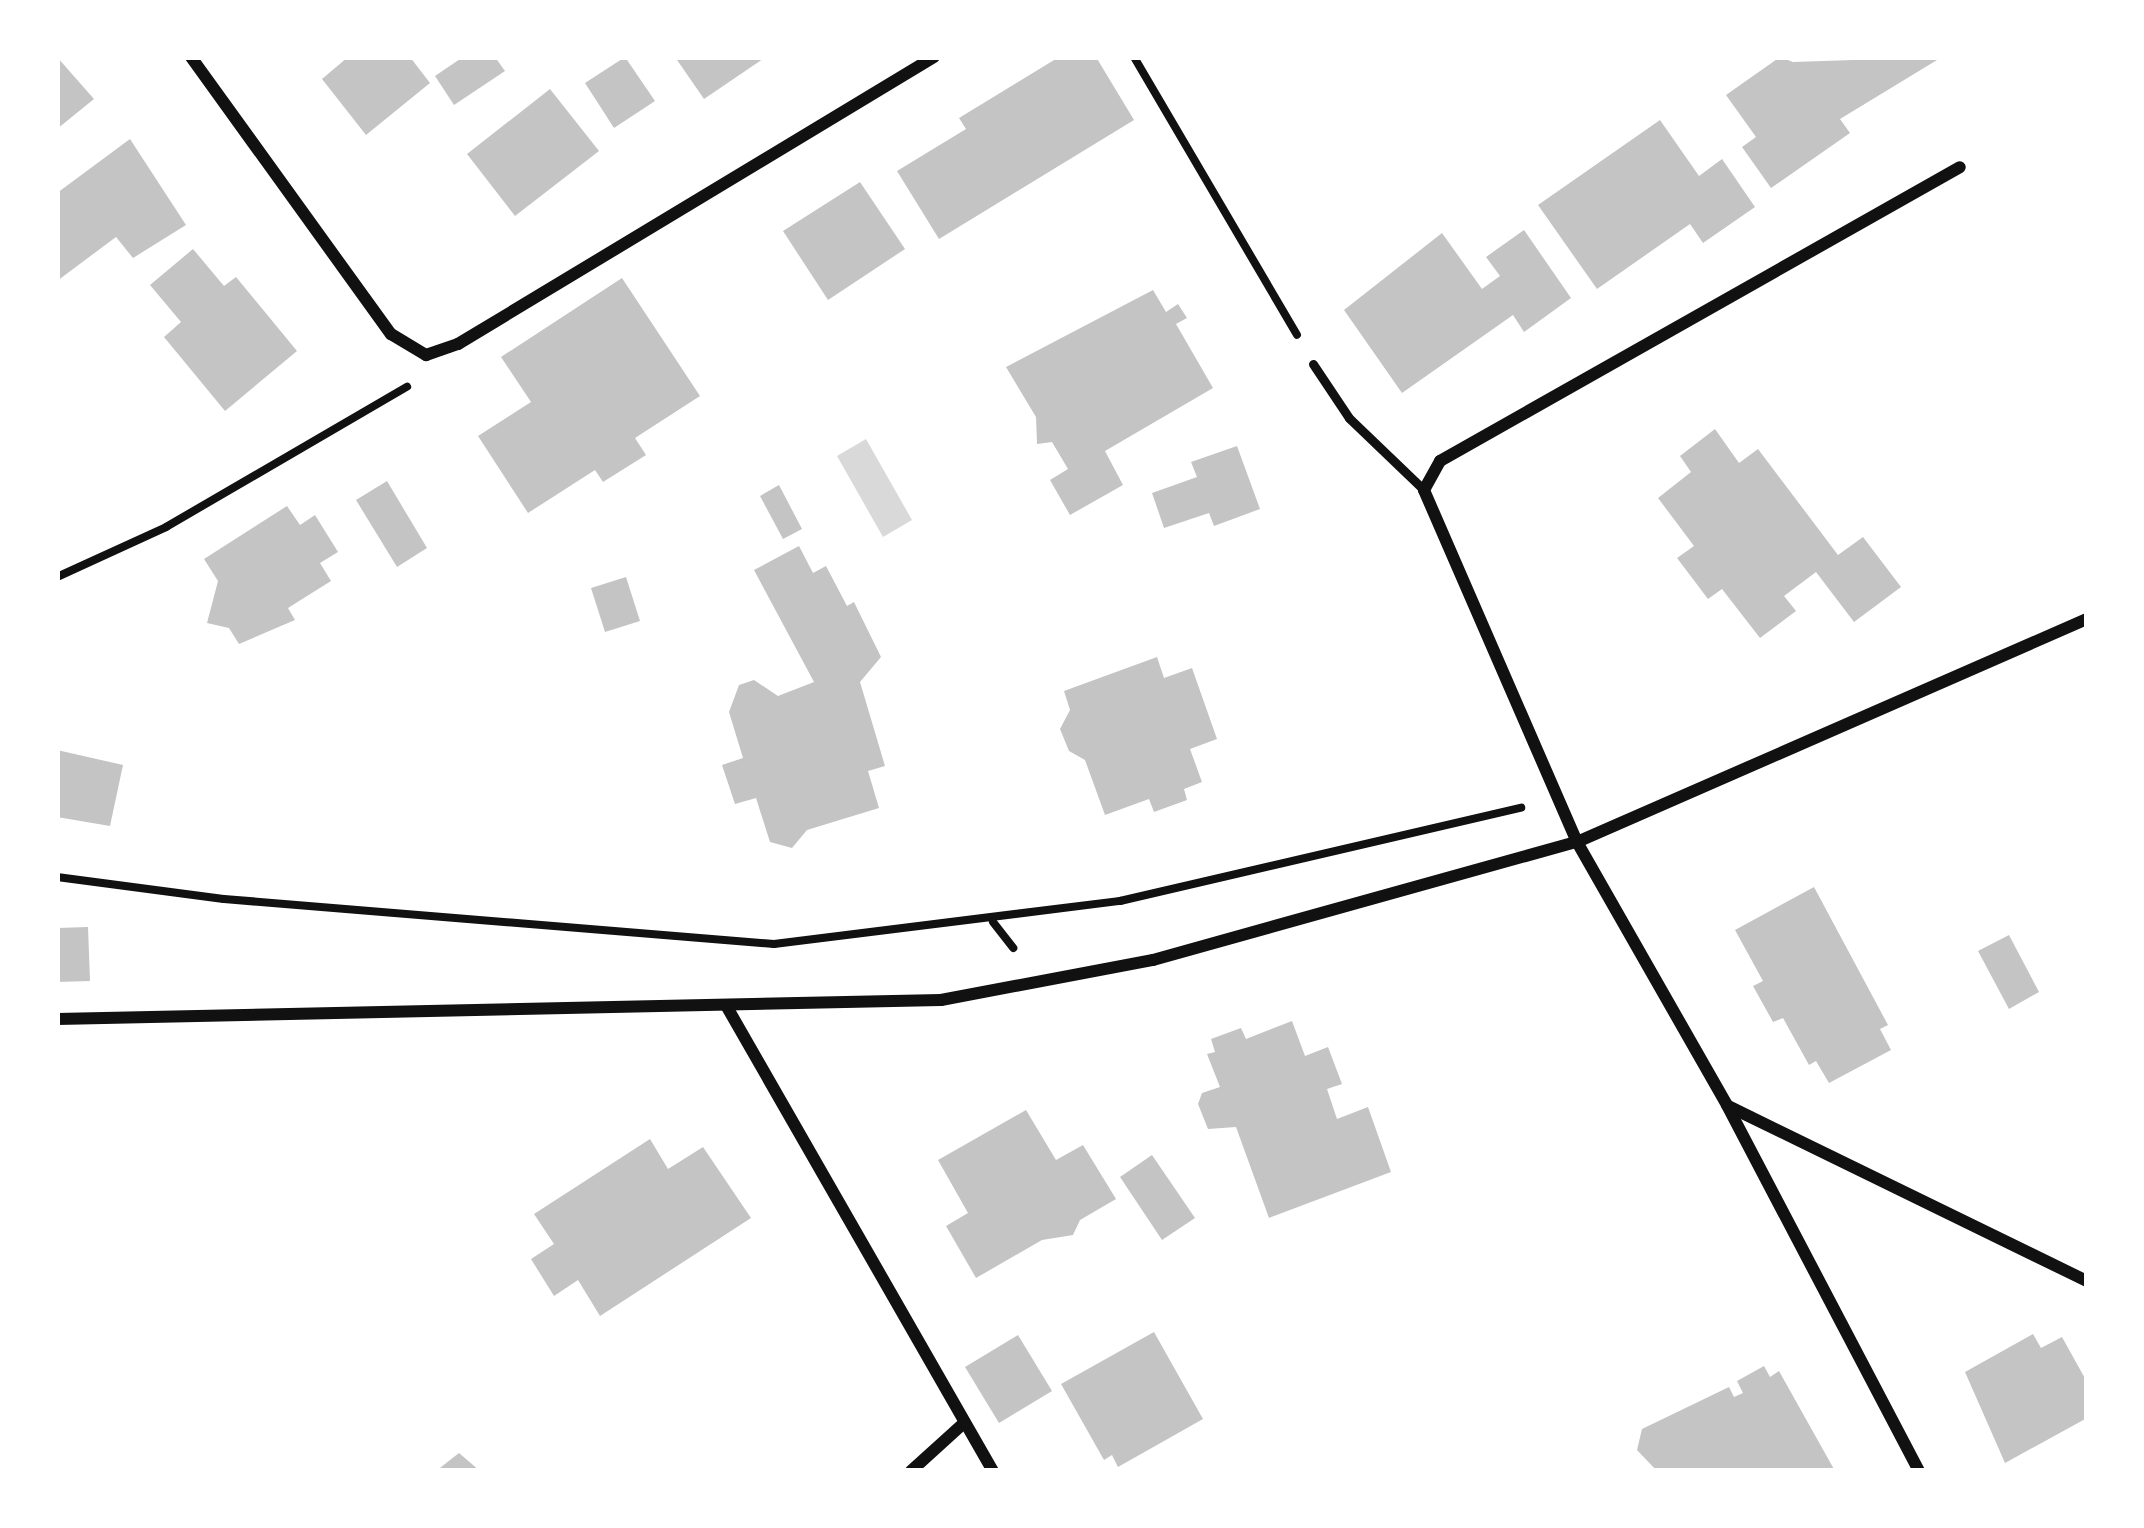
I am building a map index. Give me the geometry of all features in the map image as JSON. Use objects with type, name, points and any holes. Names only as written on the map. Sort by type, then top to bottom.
[{"type":"street","points":[[190,57],[392,334],[426,355],[458,344],[934,57]]},
{"type":"street","points":[[1919,1471],[1727,1105],[1577,842],[1424,490],[1440,461],[1960,167]]},
{"type":"street","points":[[57,1019],[941,1000],[1153,960],[1577,842],[2087,619]]},
{"type":"street","points":[[727,1007],[993,1471]]},
{"type":"street","points":[[1727,1105],[2087,1281]]},
{"type":"street","points":[[911,1471],[964,1423]]},
{"type":"lane","points":[[1313,364],[1349,418],[1424,490]]},
{"type":"path","points":[[1134,57],[1274,293]]},
{"type":"path","points":[[57,577],[166,527],[380,409]]},
{"type":"path","points":[[57,877],[224,899],[774,944],[1120,901],[1527,806],[1577,842]]},
{"type":"shaded area","points":[[866,439],[912,520],[883,537],[837,456]]},
{"type":"building","points":[[57,57],[94,99],[57,129]]},
{"type":"building","points":[[348,57],[410,57],[430,83],[366,135],[322,79]]},
{"type":"building","points":[[463,57],[495,57],[505,71],[454,105],[435,76]]},
{"type":"building","points":[[625,57],[655,101],[614,128],[585,83]]},
{"type":"building","points":[[675,57],[766,57],[704,99]]},
{"type":"building","points":[[1059,57],[1096,57],[1134,120],[939,239],[897,171],[966,129],[959,118]]},
{"type":"building","points":[[1780,57],[1793,62],[1942,57],[1840,119],[1850,133],[1771,188],[1742,147],[1756,137],[1726,95]]},
{"type":"building","points":[[550,89],[599,151],[515,216],[467,154]]},
{"type":"building","points":[[1660,120],[1699,176],[1722,159],[1755,207],[1703,243],[1690,224],[1597,289],[1538,205]]},
{"type":"building","points":[[130,139],[186,225],[133,258],[116,237],[57,281],[57,193]]},
{"type":"building","points":[[860,182],[905,249],[828,300],[783,231]]},
{"type":"building","points":[[1524,230],[1571,298],[1524,332],[1513,315],[1402,393],[1344,310],[1442,233],[1482,289],[1500,276],[1486,257]]},
{"type":"building","points":[[193,249],[224,286],[236,277],[297,351],[225,411],[164,337],[181,322],[150,285]]},
{"type":"building","points":[[622,278],[700,396],[635,438],[646,455],[603,482],[595,470],[528,513],[478,436],[531,402],[501,357]]},
{"type":"building","points":[[1153,290],[1166,312],[1178,304],[1187,318],[1176,324],[1213,388],[1105,451],[1123,485],[1070,515],[1050,480],[1068,469],[1052,442],[1037,444],[1036,417],[1006,367]]},
{"type":"building","points":[[1715,429],[1739,463],[1758,449],[1838,555],[1863,537],[1901,587],[1854,622],[1816,572],[1784,596],[1796,611],[1760,638],[1722,589],[1708,599],[1677,558],[1694,546],[1658,498],[1691,472],[1680,456]]},
{"type":"building","points":[[1237,446],[1260,509],[1214,526],[1209,513],[1164,528],[1152,493],[1197,477],[1191,462]]},
{"type":"building","points":[[387,481],[427,548],[397,567],[356,500]]},
{"type":"building","points":[[779,485],[802,529],[783,539],[760,496]]},
{"type":"building","points":[[287,506],[300,525],[315,515],[338,552],[320,563],[331,581],[288,608],[295,620],[239,644],[229,628],[207,623],[218,581],[204,559]]},
{"type":"building","points":[[799,546],[813,573],[826,566],[847,606],[854,602],[881,657],[860,682],[885,766],[868,771],[879,808],[807,830],[792,848],[770,842],[756,798],[735,804],[722,765],[743,758],[729,712],[739,685],[754,680],[778,696],[814,682],[754,570]]},
{"type":"building","points":[[626,577],[640,621],[605,632],[591,588]]},
{"type":"building","points":[[1157,657],[1164,678],[1192,668],[1217,739],[1190,749],[1202,782],[1184,789],[1187,800],[1154,812],[1149,799],[1105,815],[1085,760],[1069,751],[1060,729],[1070,710],[1064,691]]},
{"type":"building","points":[[57,750],[123,765],[110,826],[57,817]]},
{"type":"building","points":[[1814,887],[1888,1025],[1880,1029],[1891,1050],[1829,1083],[1816,1061],[1809,1065],[1783,1018],[1773,1022],[1753,986],[1763,981],[1735,930]]},
{"type":"building","points":[[88,927],[90,981],[57,982],[57,928]]},
{"type":"building","points":[[2009,935],[2039,992],[2009,1009],[1978,951]]},
{"type":"building","points":[[1292,1021],[1305,1056],[1328,1047],[1342,1084],[1327,1089],[1337,1119],[1368,1107],[1391,1172],[1269,1218],[1236,1127],[1208,1129],[1198,1104],[1202,1093],[1220,1087],[1207,1054],[1215,1052],[1211,1039],[1241,1028],[1246,1039]]},
{"type":"building","points":[[1026,1110],[1056,1160],[1083,1145],[1116,1199],[1080,1220],[1073,1235],[1042,1240],[976,1278],[946,1226],[968,1213],[938,1160]]},
{"type":"building","points":[[650,1139],[668,1169],[703,1147],[751,1218],[600,1316],[578,1280],[554,1296],[531,1259],[554,1244],[534,1214]]},
{"type":"building","points":[[1152,1155],[1195,1218],[1162,1240],[1120,1177]]},
{"type":"building","points":[[1154,1332],[1203,1419],[1118,1467],[1112,1455],[1104,1460],[1061,1384]]},
{"type":"building","points":[[2033,1334],[2041,1348],[2062,1337],[2087,1382],[2087,1418],[2005,1463],[1965,1372]]},
{"type":"building","points":[[1018,1335],[1052,1391],[999,1423],[965,1367]]},
{"type":"building","points":[[1764,1366],[1770,1377],[1779,1371],[1835,1471],[1657,1471],[1637,1450],[1642,1429],[1729,1387],[1734,1397],[1743,1393],[1737,1381]]},
{"type":"building","points":[[459,1453],[480,1471],[436,1471]]}]
